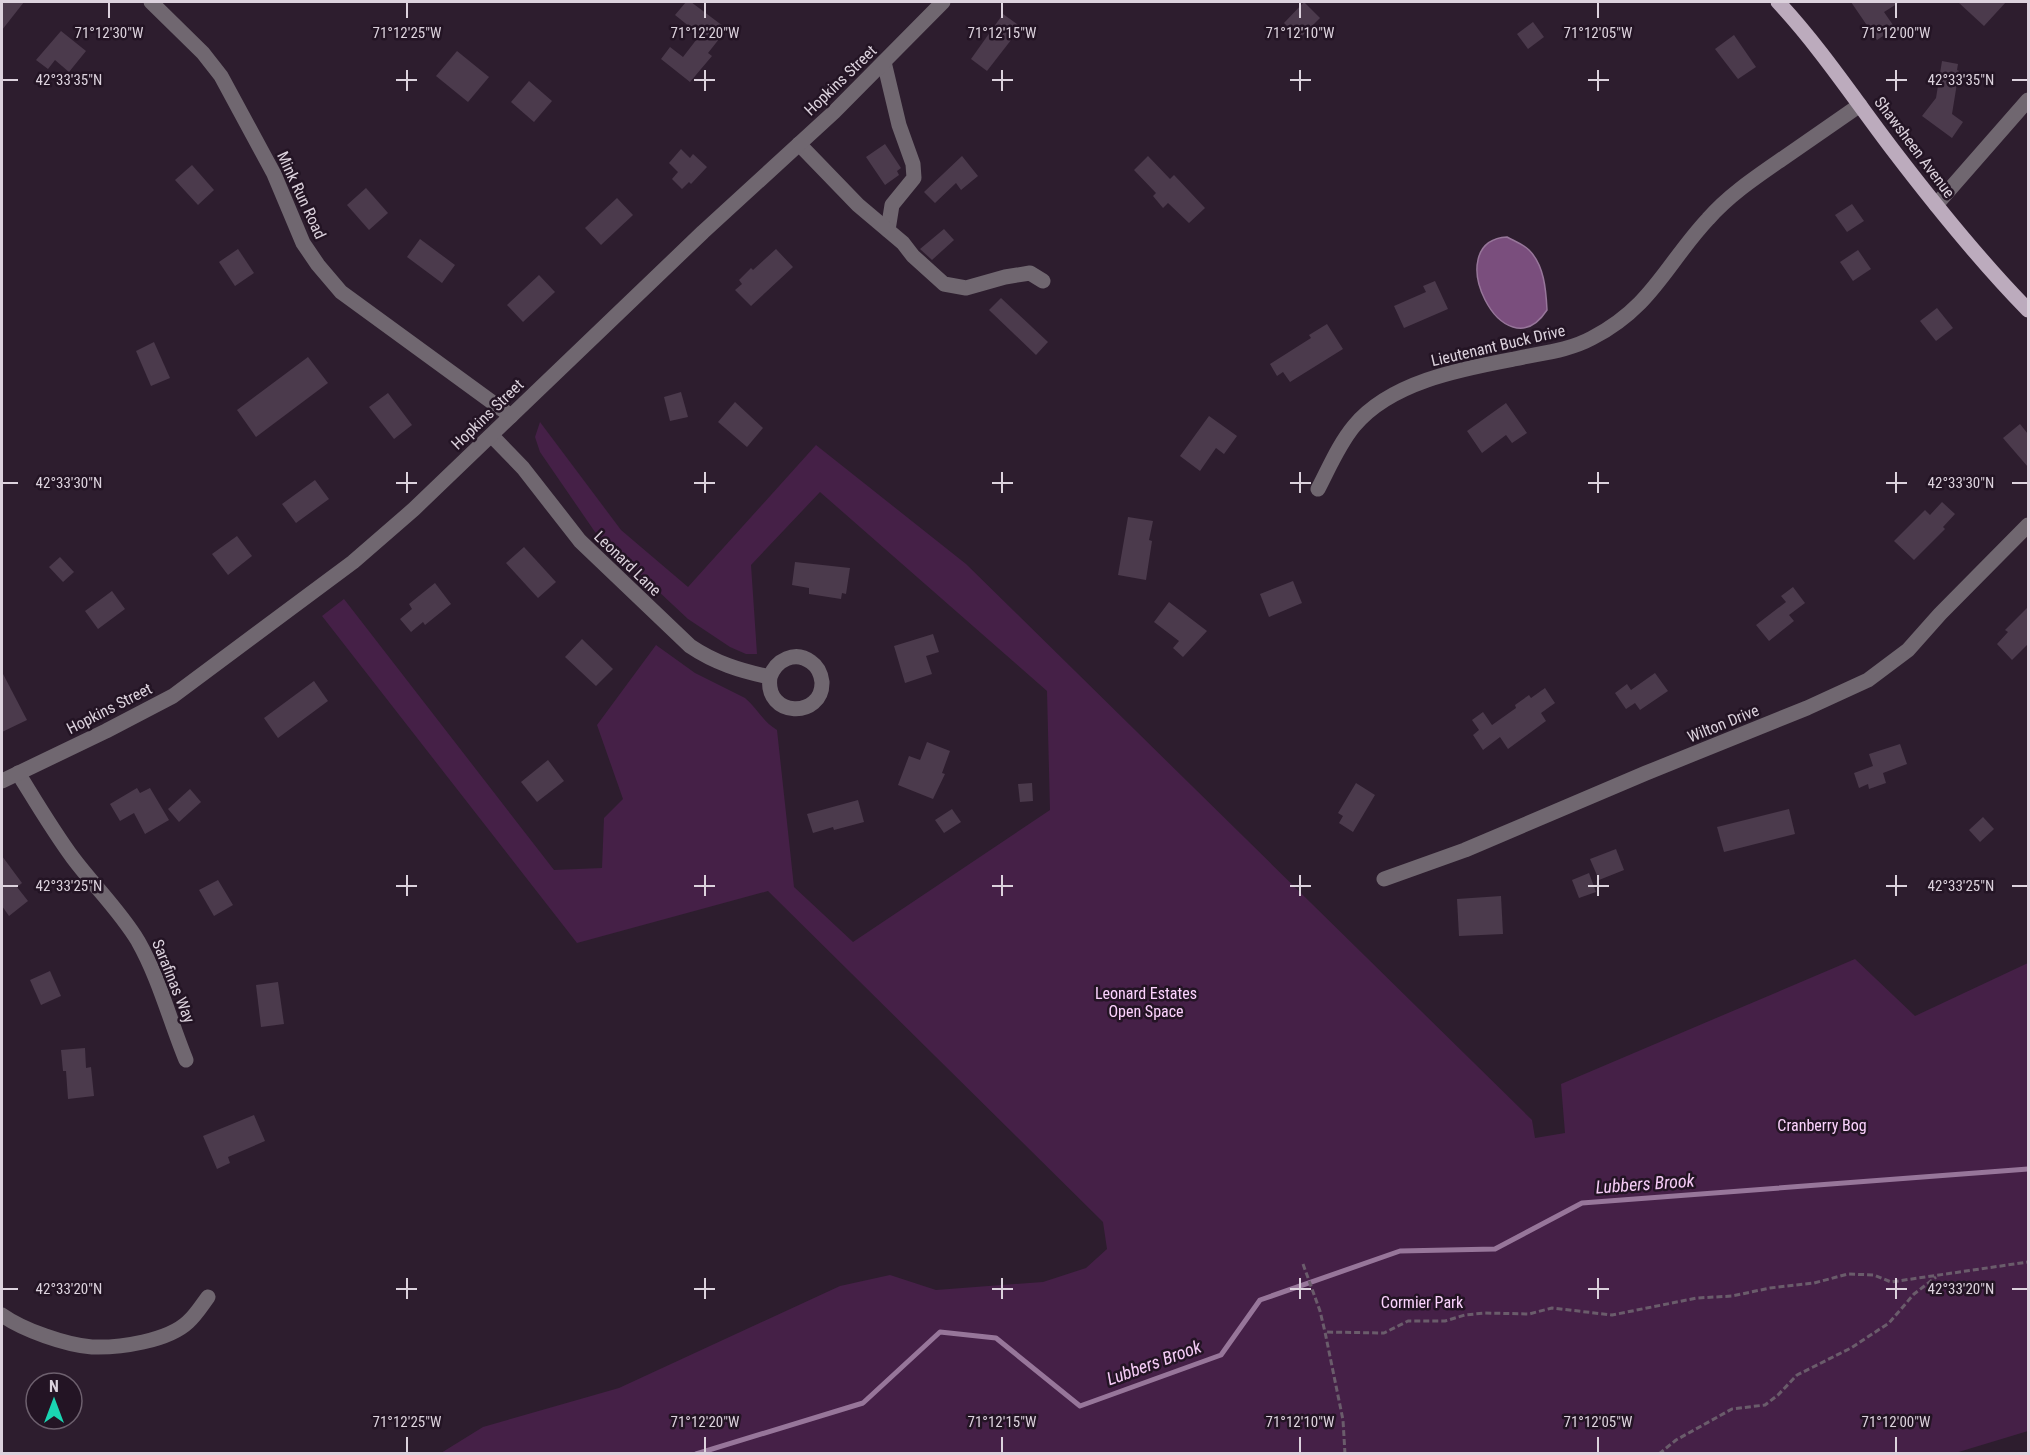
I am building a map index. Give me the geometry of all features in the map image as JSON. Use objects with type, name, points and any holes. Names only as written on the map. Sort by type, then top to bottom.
[{"type":"main road","name":"Shawsheen Avenue","points":[[1778,2],[1840,76],[1935,206],[2028,310]]},
{"type":"street","name":"Mink Run Road","points":[[151,2],[203,53],[221,76],[274,174],[303,243],[329,279],[341,292],[511,416]]},
{"type":"street","name":"Hopkins Street","points":[[2,781],[173,696],[353,562],[414,509],[703,232],[799,144],[943,2]]},
{"type":"street","points":[[884,62],[915,178],[892,206],[888,230]]},
{"type":"street","points":[[1935,206],[2028,100]]},
{"type":"street","name":"Lieutenant Buck Drive","points":[[1318,489],[1353,427],[1368,411],[1385,399],[1438,376],[1476,366],[1558,351],[1591,339],[1620,321],[1647,298],[1708,219],[1727,200],[1860,105]]},
{"type":"street","points":[[799,144],[858,205],[888,230],[944,284],[966,288],[1005,277],[1030,273],[1043,281]]},
{"type":"street","name":"Leonard Lane","points":[[492,435],[523,468],[580,541],[677,635],[698,651],[718,662],[770,677]]},
{"type":"street","name":"Wilton Drive","points":[[1383,879],[1466,850],[1646,773],[1807,708],[1868,680],[1908,650],[1940,614],[2028,525]]},
{"type":"street","name":"Sarafinas Way","points":[[18,773],[74,859],[122,917],[138,941],[150,963],[186,1060]]},
{"type":"street","points":[[2,1315],[12,1322],[57,1339],[92,1347],[135,1344],[165,1336],[187,1323],[208,1297]]},
{"type":"path","points":[[1325,1332],[1384,1333],[1408,1321],[1445,1321],[1465,1315],[1485,1313],[1529,1314],[1552,1308],[1612,1315],[1697,1298],[1732,1296],[1770,1288],[1814,1283],[1848,1274],[1874,1275],[1891,1282],[2028,1262]]},
{"type":"path","points":[[1303,1264],[1325,1332],[1343,1420],[1345,1454]]},
{"type":"path","points":[[1659,1454],[1676,1440],[1732,1409],[1765,1405],[1797,1375],[1851,1348],[1889,1323],[1914,1294],[1938,1276]]},
{"type":"green space","points":[[540,422],[621,530],[688,587],[816,445],[966,564],[1532,1120],[1535,1138],[1565,1133],[1561,1084],[1855,959],[1915,1016],[2028,963],[2028,1431],[1952,1454],[441,1453],[483,1427],[619,1388],[840,1286],[890,1275],[936,1290],[1043,1282],[1086,1268],[1107,1249],[1103,1222],[768,891],[577,943],[322,616],[344,599],[554,870],[602,868],[604,818],[623,799],[597,725],[656,645],[695,673],[745,698],[777,730],[794,887],[853,942],[1050,810],[1047,691],[820,492],[751,565],[757,654],[746,654],[730,647],[688,619],[595,532],[540,452],[535,437]]},
{"type":"shaded area","points":[[1507,237],[1529,250],[1538,263],[1543,278],[1547,310],[1530,326],[1513,327],[1497,317],[1485,300],[1478,279],[1478,259],[1487,244]]},
{"type":"building","points":[[2,2],[24,2],[2,30]]},
{"type":"building","points":[[686,2],[691,2],[727,29],[708,53],[712,56],[690,82],[661,59],[670,47],[683,57],[700,35],[675,15]]},
{"type":"building","points":[[1304,2],[1320,18],[1300,38],[1284,23]]},
{"type":"building","points":[[1851,2],[1900,2],[1884,12],[1895,28],[1877,40]]},
{"type":"building","points":[[1958,2],[2006,2],[1984,26]]},
{"type":"building","points":[[1003,14],[1021,27],[987,71],[971,59]]},
{"type":"building","points":[[1533,22],[1544,37],[1528,49],[1517,34]]},
{"type":"building","points":[[61,31],[86,51],[69,72],[55,60],[48,69],[36,60]]},
{"type":"building","points":[[1734,35],[1756,67],[1738,79],[1715,49]]},
{"type":"building","points":[[457,51],[489,77],[468,102],[436,76]]},
{"type":"building","points":[[1942,61],[1958,64],[1957,70],[1959,71],[1952,114],[1963,122],[1952,138],[1922,116],[1936,98]]},
{"type":"building","points":[[529,81],[552,101],[534,122],[511,102]]},
{"type":"building","points":[[885,144],[901,168],[897,171],[899,175],[885,185],[866,157]]},
{"type":"building","points":[[681,149],[690,158],[693,154],[707,167],[691,184],[689,182],[682,189],[672,179],[678,172],[669,163]]},
{"type":"building","points":[[962,156],[978,176],[961,190],[956,183],[935,203],[924,192]]},
{"type":"building","points":[[1148,156],[1170,179],[1174,175],[1205,208],[1189,223],[1168,203],[1163,208],[1153,196],[1156,193],[1134,170]]},
{"type":"building","points":[[192,165],[214,190],[198,205],[175,180]]},
{"type":"building","points":[[366,188],[388,213],[369,230],[347,205]]},
{"type":"building","points":[[617,198],[633,215],[601,245],[585,228]]},
{"type":"building","points":[[1852,204],[1864,221],[1847,232],[1835,215]]},
{"type":"building","points":[[944,229],[954,240],[932,260],[920,249]]},
{"type":"building","points":[[420,239],[455,265],[442,283],[407,257]]},
{"type":"building","points":[[238,249],[254,273],[235,286],[219,262]]},
{"type":"building","points":[[776,249],[793,267],[751,306],[735,290],[742,284],[739,280]]},
{"type":"building","points":[[1858,250],[1871,269],[1853,281],[1840,262]]},
{"type":"building","points":[[539,275],[555,292],[523,322],[507,305]]},
{"type":"building","points":[[1435,281],[1448,309],[1404,328],[1394,306],[1426,292],[1423,286]]},
{"type":"building","points":[[1001,298],[1048,342],[1036,355],[989,310]]},
{"type":"building","points":[[1937,308],[1953,328],[1936,341],[1920,321]]},
{"type":"building","points":[[1327,324],[1343,349],[1290,382],[1283,372],[1277,376],[1270,364],[1311,338],[1309,335]]},
{"type":"building","points":[[154,342],[170,378],[151,386],[136,351]]},
{"type":"building","points":[[308,357],[328,383],[256,437],[237,410]]},
{"type":"building","points":[[681,392],[688,417],[670,421],[664,397]]},
{"type":"building","points":[[388,393],[412,425],[394,439],[369,407]]},
{"type":"building","points":[[735,402],[763,428],[747,447],[718,422]]},
{"type":"building","points":[[1506,403],[1527,433],[1512,443],[1506,435],[1482,453],[1467,431]]},
{"type":"building","points":[[1209,416],[1237,436],[1224,454],[1216,448],[1200,471],[1180,456]]},
{"type":"building","points":[[2020,424],[2028,434],[2028,467],[2003,438]]},
{"type":"building","points":[[315,480],[329,499],[296,523],[282,504]]},
{"type":"building","points":[[1942,502],[1955,514],[1943,527],[1945,529],[1914,560],[1894,541],[1925,510],[1930,515]]},
{"type":"building","points":[[1128,517],[1153,521],[1146,580],[1118,575]]},
{"type":"building","points":[[237,536],[252,556],[228,575],[212,554]]},
{"type":"building","points":[[524,547],[556,582],[538,598],[506,563]]},
{"type":"building","points":[[60,557],[74,572],[63,582],[49,567]]},
{"type":"building","points":[[795,562],[850,568],[846,594],[842,593],[841,599],[809,594],[809,588],[792,585]]},
{"type":"building","points":[[1293,581],[1302,603],[1269,617],[1260,594]]},
{"type":"building","points":[[435,583],[451,604],[425,625],[423,622],[411,632],[400,619],[412,609],[409,604]]},
{"type":"building","points":[[1793,587],[1805,603],[1789,615],[1794,621],[1769,641],[1756,625],[1786,602],[1781,596]]},
{"type":"building","points":[[112,591],[125,609],[98,629],[85,611]]},
{"type":"building","points":[[1169,602],[1207,631],[1183,657],[1173,648],[1179,641],[1154,622]]},
{"type":"building","points":[[2028,607],[2028,644],[2012,660],[1997,644],[2008,632],[2005,630]]},
{"type":"building","points":[[933,634],[939,652],[926,656],[932,674],[905,683],[894,646]]},
{"type":"building","points":[[582,639],[613,669],[596,686],[565,657]]},
{"type":"building","points":[[2,672],[27,720],[2,732]]},
{"type":"building","points":[[1655,673],[1668,691],[1640,710],[1635,703],[1626,709],[1615,693],[1627,684],[1631,690]]},
{"type":"building","points":[[314,681],[328,701],[278,738],[264,718]]},
{"type":"building","points":[[1545,688],[1555,703],[1541,713],[1546,721],[1508,749],[1500,737],[1483,750],[1473,735],[1479,730],[1472,720],[1483,712],[1492,725],[1516,708],[1515,705],[1529,695],[1531,698]]},
{"type":"building","points":[[927,742],[950,751],[942,773],[945,774],[933,799],[898,785],[909,756],[920,760]]},
{"type":"building","points":[[1900,744],[1907,764],[1883,773],[1886,783],[1869,789],[1868,784],[1859,788],[1854,773],[1873,766],[1869,754]]},
{"type":"building","points":[[548,760],[564,781],[537,802],[521,782]]},
{"type":"building","points":[[1032,783],[1033,801],[1020,802],[1018,784]]},
{"type":"building","points":[[1356,783],[1375,795],[1353,832],[1339,823],[1343,816],[1338,813]]},
{"type":"building","points":[[137,788],[140,793],[150,788],[169,820],[145,834],[134,813],[120,821],[110,804]]},
{"type":"building","points":[[190,789],[201,802],[179,822],[168,809]]},
{"type":"building","points":[[858,800],[864,822],[813,833],[807,814]]},
{"type":"building","points":[[952,809],[961,822],[944,833],[935,820]]},
{"type":"building","points":[[1789,809],[1795,834],[1724,852],[1717,827]]},
{"type":"building","points":[[1983,817],[1994,829],[1980,842],[1969,830]]},
{"type":"building","points":[[1616,849],[1624,870],[1599,880],[1590,859]]},
{"type":"building","points":[[2,856],[22,883],[17,887],[28,901],[9,916],[2,906]]},
{"type":"building","points":[[1589,873],[1596,892],[1579,898],[1572,880]]},
{"type":"building","points":[[218,880],[233,905],[214,916],[199,890]]},
{"type":"building","points":[[1501,896],[1503,934],[1459,936],[1457,899]]},
{"type":"building","points":[[50,971],[61,996],[41,1005],[30,980]]},
{"type":"building","points":[[278,982],[284,1024],[261,1027],[256,985]]},
{"type":"building","points":[[85,1048],[86,1068],[91,1067],[94,1096],[68,1099],[66,1071],[63,1071],[61,1050]]},
{"type":"building","points":[[254,1115],[265,1141],[228,1157],[230,1163],[217,1169],[203,1136]]},
{"type":"waterway","name":"Lubbers Brook","points":[[696,1454],[863,1403],[940,1332],[996,1338],[1080,1406],[1221,1355],[1260,1300],[1400,1251],[1495,1249],[1582,1203],[2028,1169]]},
{"type":"park label","name":"Leonard Estates Open Space","points":[[1146,1002]]},
{"type":"park label","name":"Cranberry Bog","points":[[1822,1125]]},
{"type":"park label","name":"Cormier Park","points":[[1422,1302]]}]
